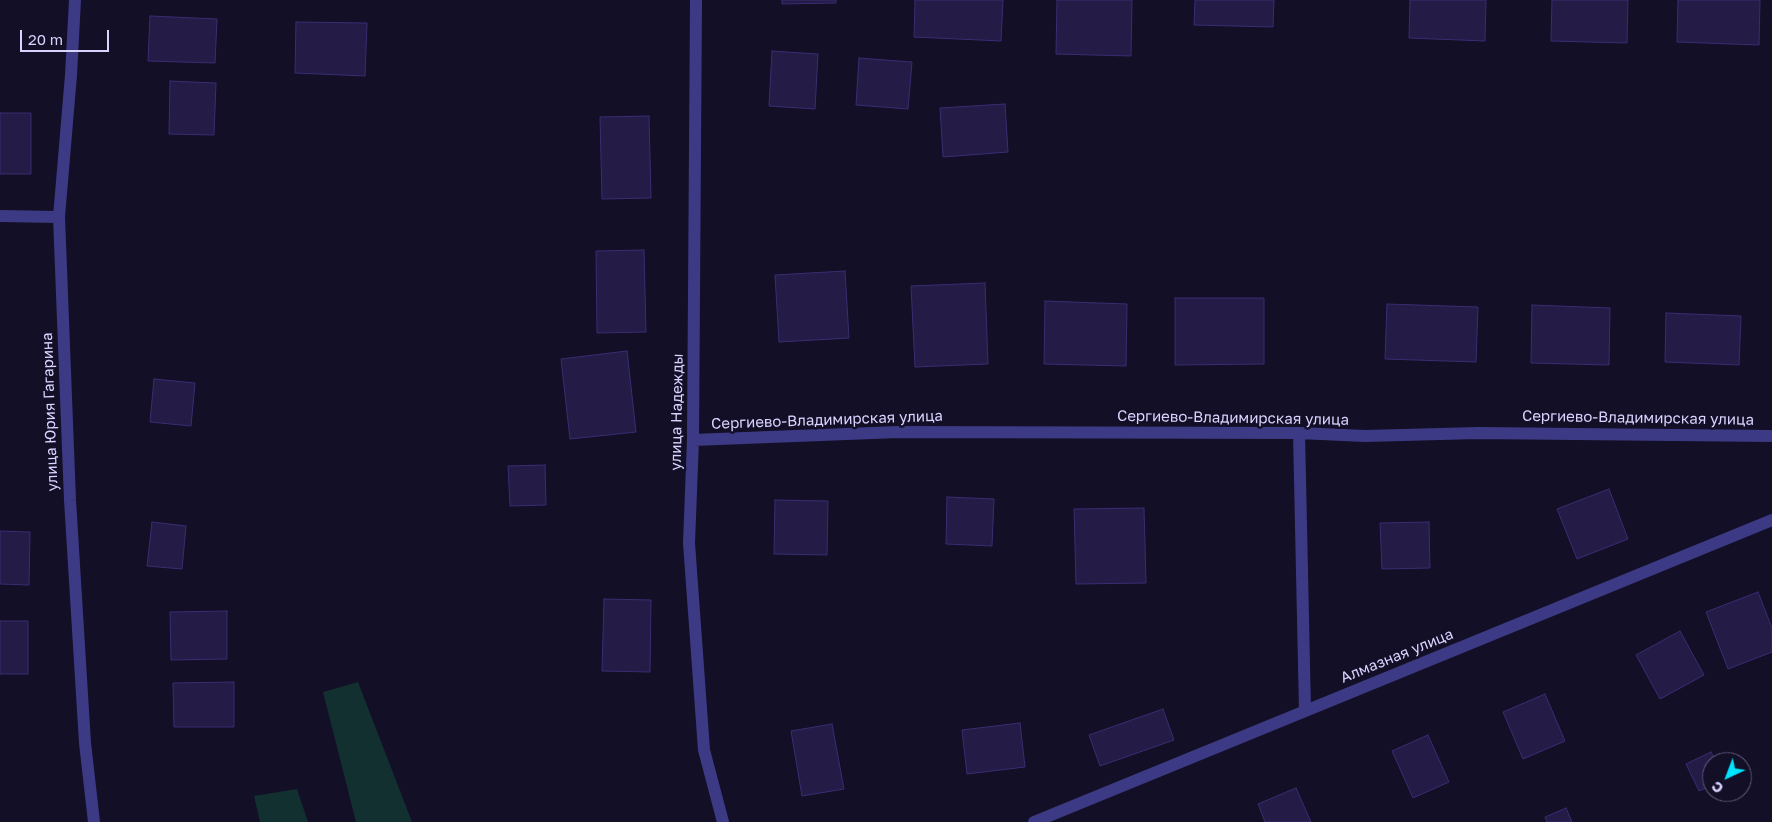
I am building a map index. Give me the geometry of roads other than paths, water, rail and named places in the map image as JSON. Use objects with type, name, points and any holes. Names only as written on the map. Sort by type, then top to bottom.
[{"type":"street","name":"улица Юрия Гагарина","points":[[75,0],[71,75],[59,217],[70,510],[85,743],[94,822]]},
{"type":"street","name":"улица Надежды","points":[[696,0],[693,440],[689,544],[704,750],[723,822]]},
{"type":"street","points":[[0,216],[59,217]]},
{"type":"street","name":"Сергиево-Владимирская улица","points":[[693,440],[898,432],[1299,433],[1365,436],[1478,433],[1772,436]]},
{"type":"street","points":[[1299,433],[1305,711]]},
{"type":"street","name":"Алмазная улица","points":[[1034,822],[1772,520]]}]
